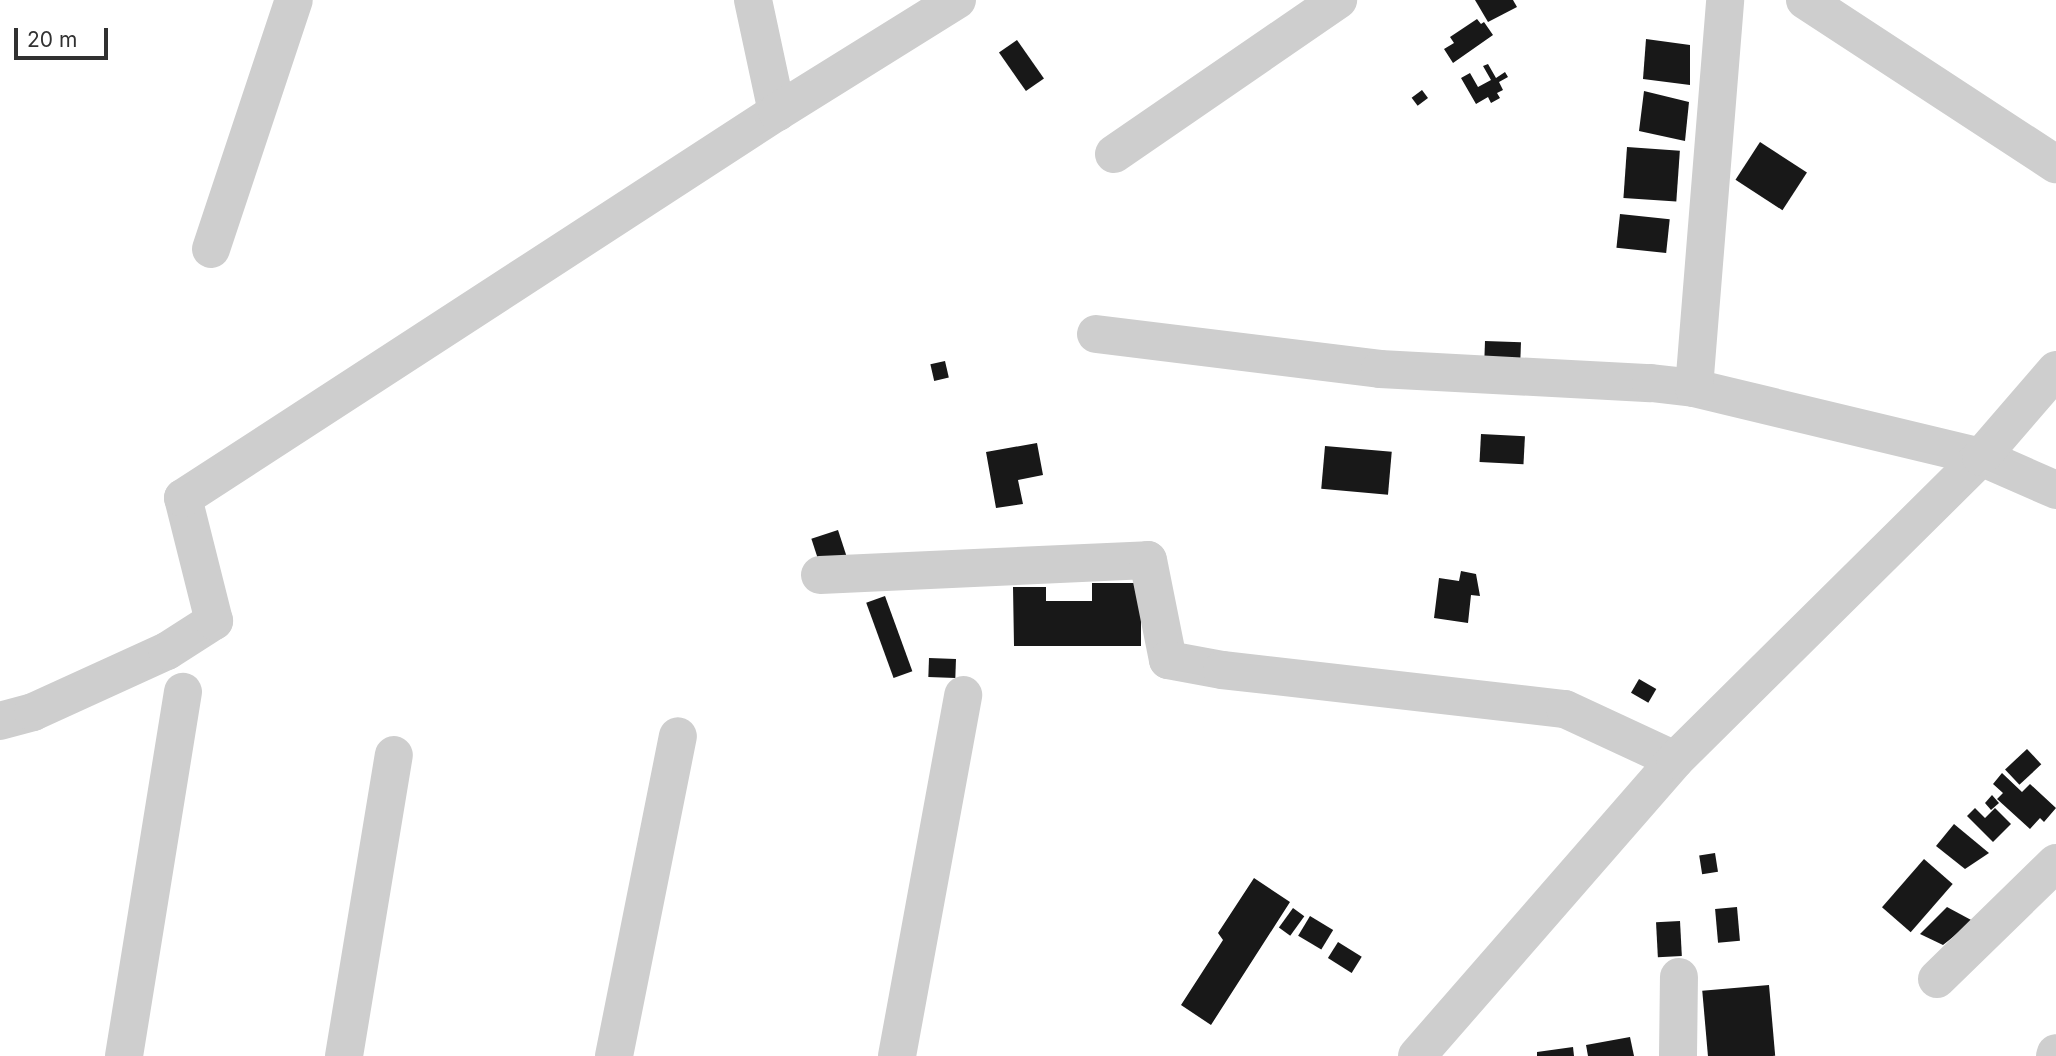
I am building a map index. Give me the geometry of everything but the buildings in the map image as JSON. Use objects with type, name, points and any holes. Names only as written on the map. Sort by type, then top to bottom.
[{"type":"street","points":[[211,249],[294,0]]},
{"type":"street","points":[[753,0],[776,112]]},
{"type":"street","points":[[0,721],[33,712],[167,651],[214,621],[183,498],[776,112],[957,0]]},
{"type":"street","points":[[1114,154],[1338,0]]},
{"type":"street","points":[[1694,388],[1725,0]]},
{"type":"street","points":[[1805,0],[2056,164]]},
{"type":"street","points":[[1096,334],[1380,369],[1651,383],[1694,388],[1981,457],[2056,490]]},
{"type":"street","points":[[1417,1056],[1675,760],[1981,457],[2056,370]]},
{"type":"street","points":[[820,575],[1148,560],[1168,660],[1222,670],[1565,709],[1675,760]]},
{"type":"street","points":[[124,1056],[183,692]]},
{"type":"street","points":[[897,1056],[963,695]]},
{"type":"street","points":[[614,1056],[667,778],[678,736]]},
{"type":"street","points":[[344,1056],[394,755]]},
{"type":"street","points":[[1937,979],[2056,863]]},
{"type":"street","points":[[1678,1056],[1679,976]]}]
